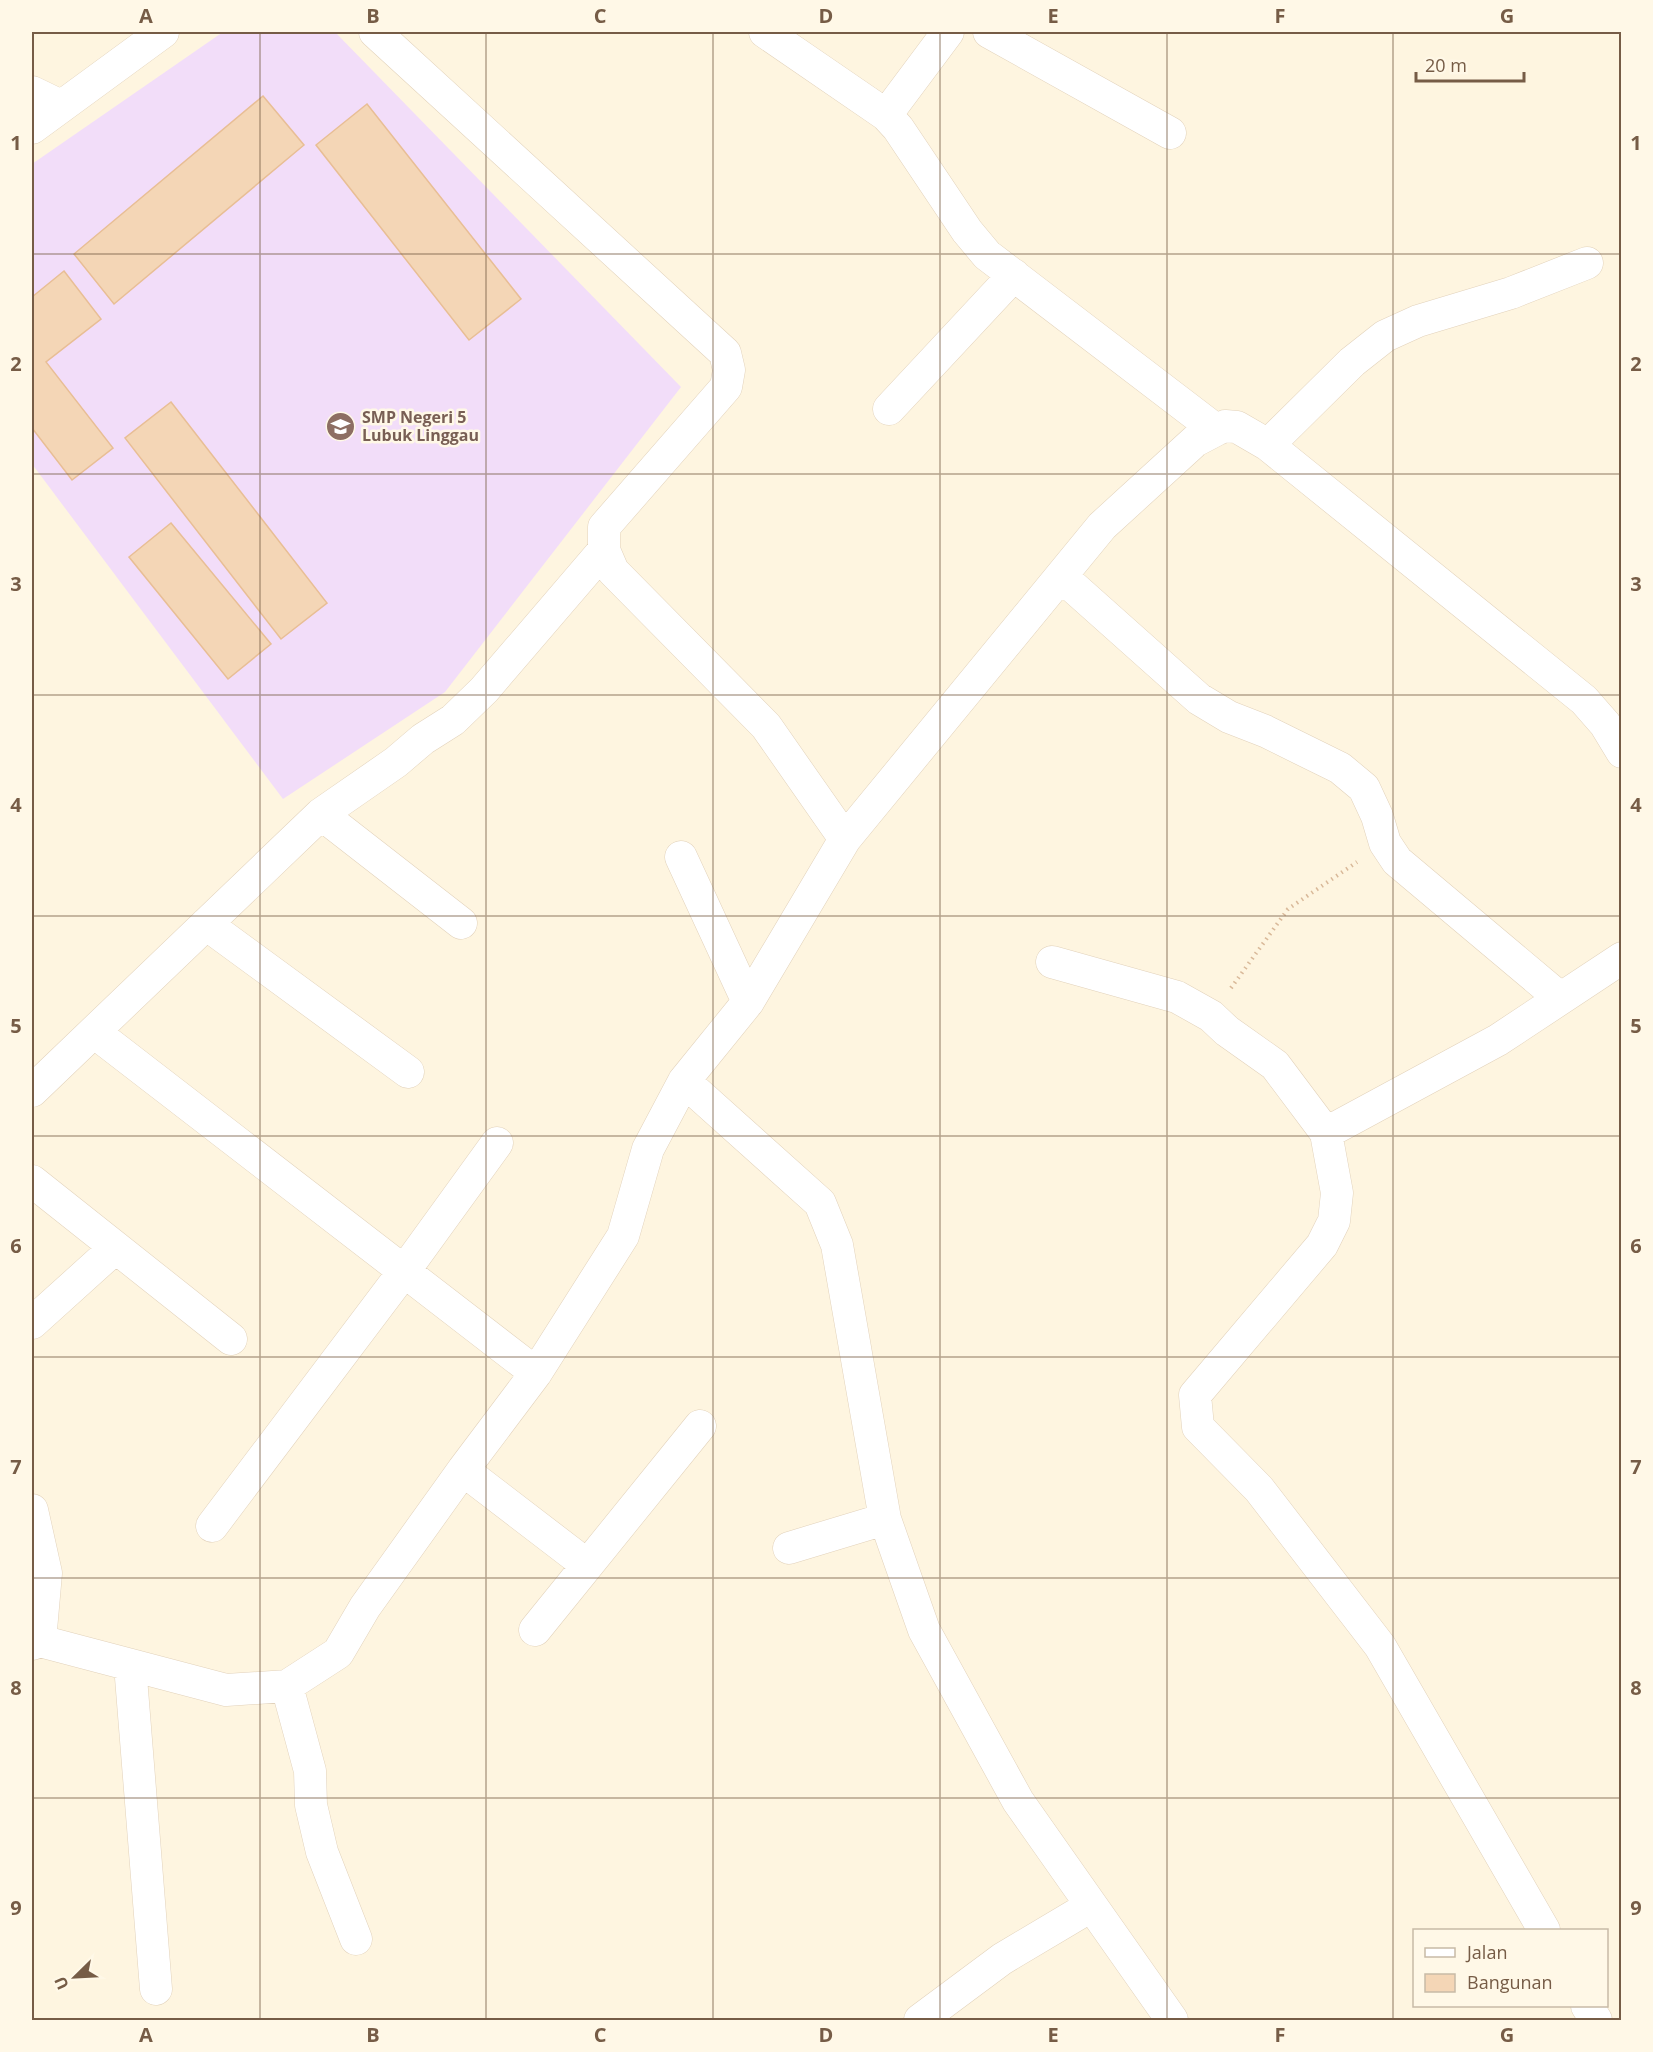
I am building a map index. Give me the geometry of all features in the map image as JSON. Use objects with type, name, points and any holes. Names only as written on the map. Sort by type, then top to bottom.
[{"type":"street","points":[[32,128],[163,32]]},
{"type":"street","points":[[375,32],[725,353],[729,370],[726,387],[604,527],[604,550],[613,571],[766,726],[845,839]]},
{"type":"street","points":[[765,32],[886,115],[898,128],[967,231],[987,255],[1216,430]]},
{"type":"street","points":[[886,115],[948,32]]},
{"type":"street","points":[[990,32],[1170,133]]},
{"type":"street","points":[[32,92],[61,106]]},
{"type":"street","points":[[1268,446],[1352,362],[1385,336],[1418,321],[1511,293],[1587,263]]},
{"type":"street","points":[[889,409],[1014,275]]},
{"type":"street","points":[[32,1510],[46,1573],[36,1642],[226,1690],[287,1686],[338,1653],[365,1606],[536,1373],[623,1236],[648,1149],[684,1081],[748,1002],[845,839],[1102,526],[1195,441],[1216,430],[1225,426],[1237,427],[1268,446],[1584,700],[1605,724],[1622,752]]},
{"type":"street","points":[[32,1091],[321,814],[396,762],[423,739],[453,720],[484,690],[604,550]]},
{"type":"street","points":[[1061,576],[1199,699],[1228,717],[1265,731],[1340,768],[1364,788],[1377,816],[1385,843],[1397,861],[1560,998]]},
{"type":"street","points":[[321,814],[461,922]]},
{"type":"street","points":[[681,857],[748,1002]]},
{"type":"street","points":[[206,924],[408,1072]]},
{"type":"street","points":[[1326,1133],[1498,1040],[1622,958]]},
{"type":"street","points":[[1052,962],[1177,997],[1211,1016],[1227,1031],[1275,1065],[1326,1133],[1337,1193],[1334,1221],[1322,1245],[1195,1395],[1198,1427],[1259,1489],[1380,1646],[1543,1929]]},
{"type":"street","points":[[94,1032],[536,1373]]},
{"type":"street","points":[[684,1081],[820,1203],[837,1245],[885,1519],[924,1630],[1018,1801],[1172,2020]]},
{"type":"street","points":[[212,1526],[405,1270],[497,1143]]},
{"type":"street","points":[[32,1181],[231,1339]]},
{"type":"street","points":[[32,1323],[114,1248]]},
{"type":"street","points":[[535,1630],[700,1426]]},
{"type":"street","points":[[463,1470],[587,1565]]},
{"type":"street","points":[[789,1548],[885,1519]]},
{"type":"street","points":[[130,1665],[156,1989]]},
{"type":"street","points":[[287,1686],[310,1771],[311,1805],[322,1852],[356,1939]]},
{"type":"street","points":[[920,2020],[1002,1959],[1090,1906]]},
{"type":"street","points":[[1588,2007],[1596,2020]]},
{"type":"path","points":[[1211,1016],[1288,909],[1385,843]]},
{"type":"shaded area","name":"SMP Negeri 5 Lubuk Linggau","points":[[223,32],[335,32],[681,387],[445,692],[283,799],[32,464],[32,164]]},
{"type":"building","points":[[263,96],[304,145],[114,304],[74,254]]},
{"type":"building","points":[[367,104],[521,299],[469,340],[316,145]]},
{"type":"building","points":[[64,271],[101,319],[46,362],[113,448],[72,480],[32,428],[32,297]]},
{"type":"building","points":[[171,402],[327,603],[281,639],[125,438]]},
{"type":"building","points":[[171,523],[271,644],[228,679],[129,557]]},
{"type":"place","name":"SMP Negeri 5 Lubuk Linggau","points":[[341,426]]}]
